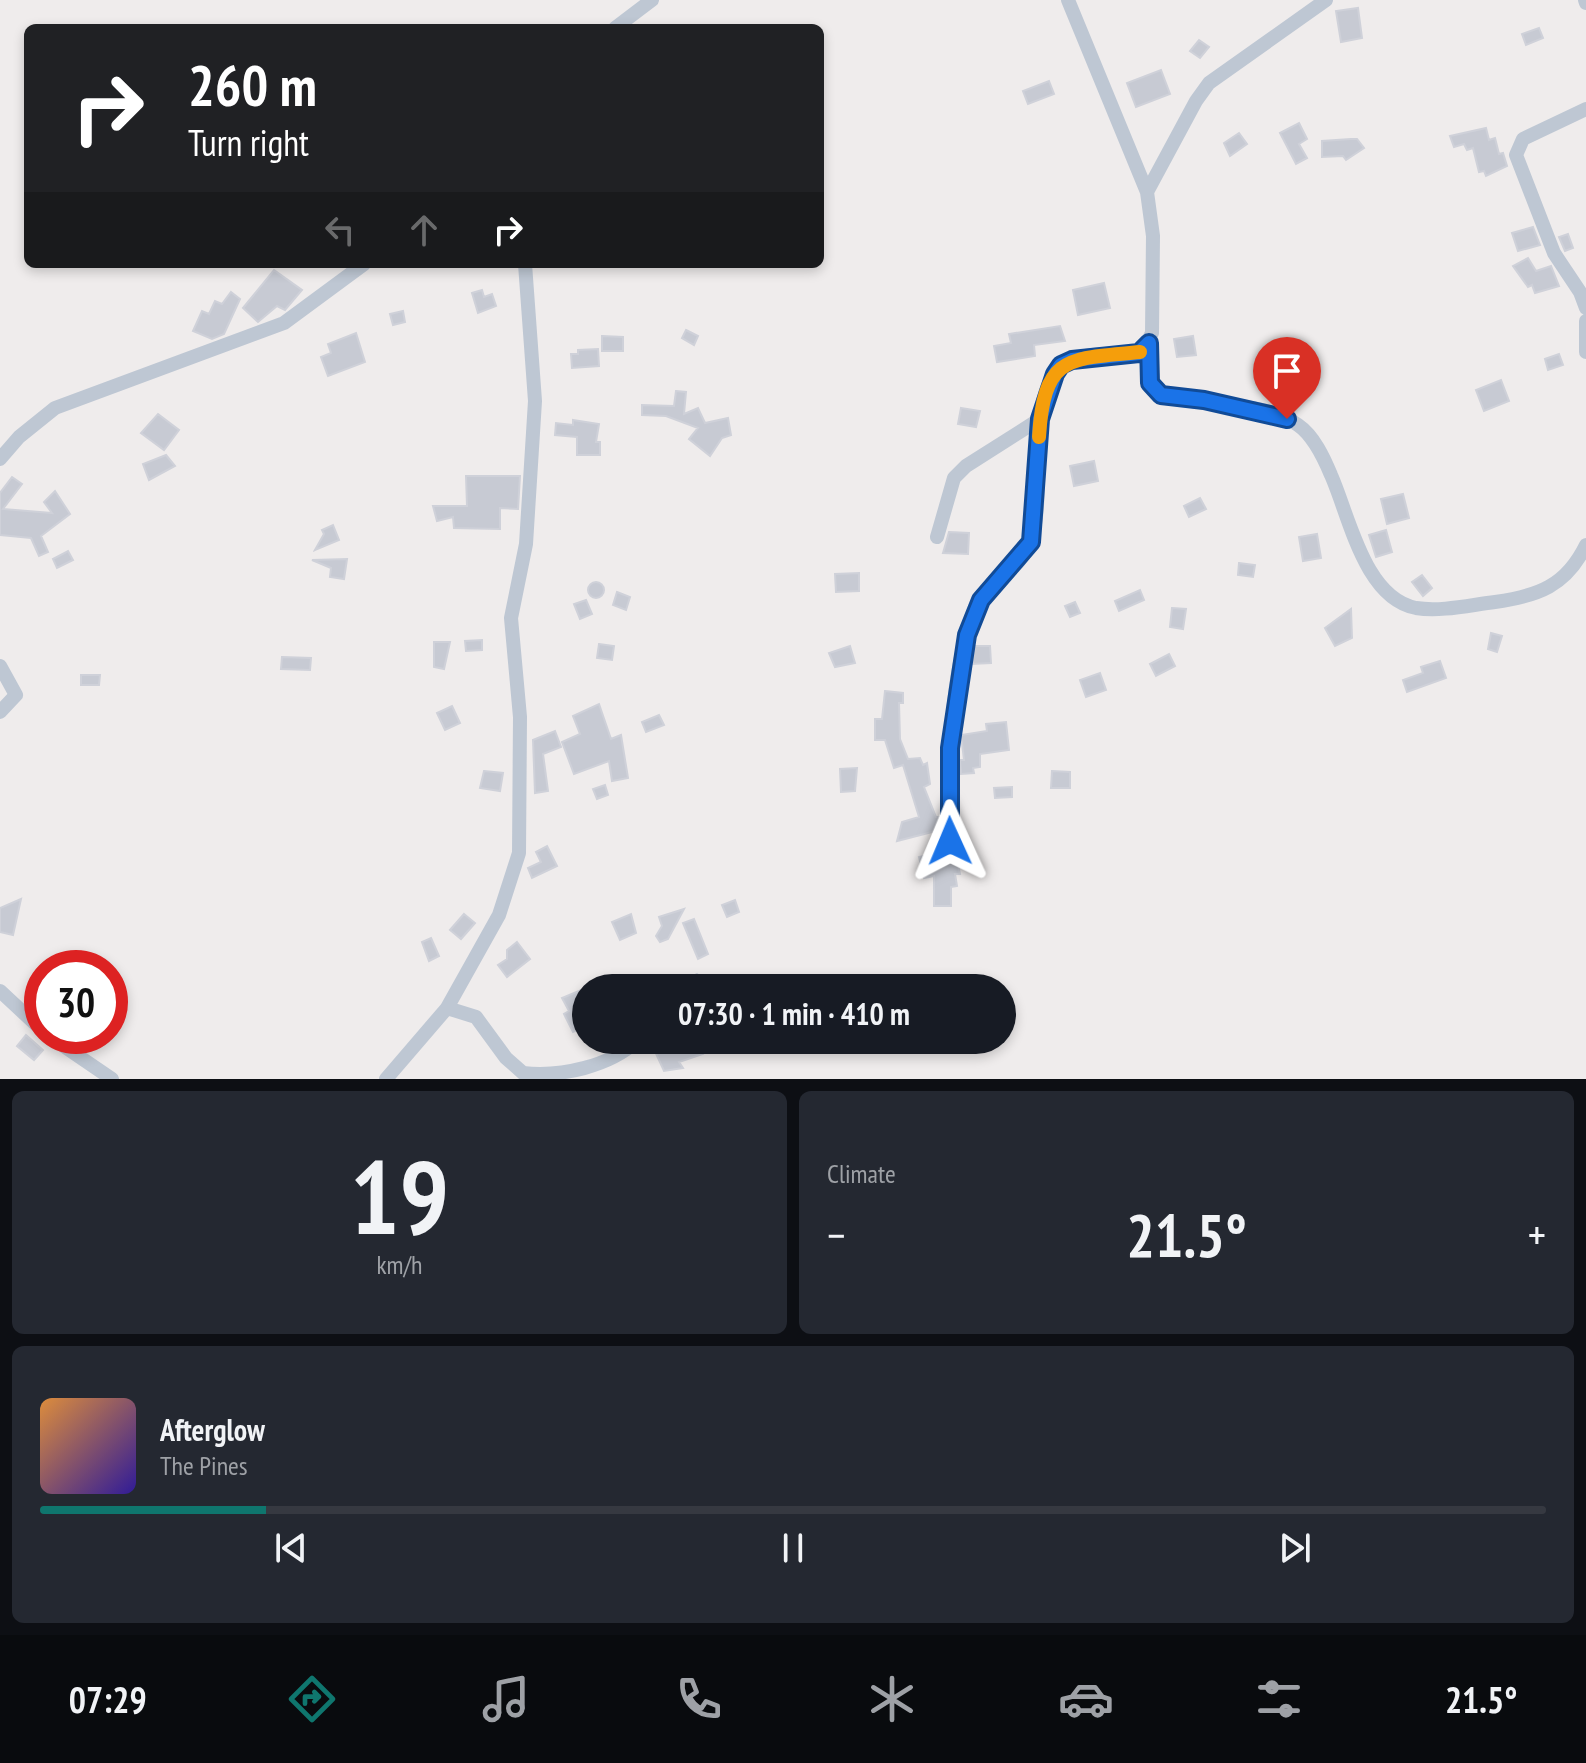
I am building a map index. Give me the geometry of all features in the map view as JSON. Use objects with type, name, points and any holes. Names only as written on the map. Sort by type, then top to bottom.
[{"type":"street","points":[[620,24],[652,0]]},
{"type":"street","points":[[1068,0],[1147,192],[1153,247],[1150,383],[1161,395],[1258,410],[1287,419],[1306,432],[1336,486],[1367,567],[1395,599],[1415,608],[1444,608],[1528,597],[1550,590],[1563,580],[1586,545]]},
{"type":"street","points":[[1147,192],[1196,101],[1209,83],[1323,1]]},
{"type":"street","points":[[1586,109],[1523,139],[1516,155],[1554,253],[1580,292],[1586,308]]},
{"type":"street","points":[[0,459],[35,422],[55,408],[284,323],[359,268]]},
{"type":"street","points":[[386,1079],[447,1008],[499,915],[519,853],[520,717],[511,618],[526,544],[535,401],[525,268]]},
{"type":"street","points":[[1586,321],[1586,352]]},
{"type":"street","points":[[950,841],[950,748],[967,635],[981,600],[1031,542],[1040,419],[1055,374],[1061,365],[1072,360],[1139,353],[1149,343]]},
{"type":"street","points":[[937,537],[954,478],[966,466],[1040,419]]},
{"type":"street","points":[[0,666],[16,695],[0,712]]},
{"type":"street","points":[[0,991],[24,1013]]},
{"type":"street","points":[[447,1008],[476,1017],[506,1058],[523,1073],[562,1072],[607,1060],[616,1054]]},
{"type":"street","points":[[75,1054],[112,1079]]},
{"type":"building","points":[[1358,8],[1362,38],[1341,42],[1336,11]]},
{"type":"building","points":[[1539,28],[1543,38],[1526,45],[1522,34]]},
{"type":"building","points":[[1199,40],[1209,47],[1200,58],[1190,51]]},
{"type":"building","points":[[1161,70],[1170,94],[1136,107],[1127,83]]},
{"type":"building","points":[[1049,81],[1054,94],[1028,104],[1023,91]]},
{"type":"building","points":[[1299,123],[1307,139],[1299,144],[1307,158],[1296,164],[1280,133]]},
{"type":"building","points":[[1486,128],[1489,140],[1495,138],[1499,154],[1503,153],[1507,166],[1486,176],[1484,171],[1479,172],[1473,148],[1467,150],[1464,144],[1454,147],[1450,136]]},
{"type":"building","points":[[1239,133],[1247,144],[1230,156],[1224,143]]},
{"type":"building","points":[[1357,139],[1364,148],[1346,160],[1343,156],[1322,157],[1322,141]]},
{"type":"building","points":[[1533,227],[1540,245],[1518,251],[1512,233]]},
{"type":"building","points":[[1568,234],[1573,248],[1565,251],[1559,237]]},
{"type":"building","points":[[1528,258],[1536,271],[1551,266],[1559,286],[1535,293],[1532,285],[1528,287],[1513,266]]},
{"type":"building","points":[[274,270],[302,290],[285,310],[277,306],[258,322],[243,308]]},
{"type":"building","points":[[1104,283],[1110,308],[1078,315],[1073,290]]},
{"type":"building","points":[[482,290],[484,297],[492,294],[496,306],[478,313],[472,293]]},
{"type":"building","points":[[231,292],[240,299],[224,334],[212,339],[193,331],[202,311],[209,314],[215,301],[222,304]]},
{"type":"building","points":[[403,311],[405,322],[393,325],[390,314]]},
{"type":"building","points":[[1060,326],[1065,341],[1034,345],[1035,356],[997,362],[994,346],[1011,343],[1009,334]]},
{"type":"building","points":[[686,330],[698,336],[694,345],[682,338]]},
{"type":"building","points":[[356,333],[365,362],[328,376],[321,357],[331,353],[328,344]]},
{"type":"building","points":[[602,336],[623,337],[623,351],[602,351]]},
{"type":"building","points":[[1193,336],[1196,355],[1177,357],[1174,339]]},
{"type":"building","points":[[598,349],[599,366],[572,368],[571,354],[578,354],[578,350]]},
{"type":"building","points":[[1559,354],[1563,365],[1548,370],[1545,359]]},
{"type":"building","points":[[1279,372],[1282,383],[1264,388],[1261,377]]},
{"type":"building","points":[[1501,380],[1509,401],[1484,411],[1476,390]]},
{"type":"building","points":[[676,391],[686,392],[684,414],[698,408],[705,423],[728,418],[731,435],[722,438],[710,456],[689,439],[698,428],[666,416],[642,415],[642,405],[674,406]]},
{"type":"building","points":[[961,408],[980,411],[976,427],[958,424]]},
{"type":"building","points":[[158,414],[179,430],[164,450],[141,433]]},
{"type":"building","points":[[573,420],[599,424],[596,442],[600,442],[600,455],[577,455],[577,437],[555,435],[556,423],[573,425]]},
{"type":"building","points":[[166,455],[175,466],[149,480],[143,464]]},
{"type":"building","points":[[1094,461],[1098,481],[1074,486],[1070,466]]},
{"type":"building","points":[[466,476],[520,476],[518,509],[500,508],[500,529],[454,528],[453,517],[437,521],[433,506],[467,506]]},
{"type":"building","points":[[12,477],[22,484],[3,509],[52,513],[44,502],[55,491],[70,514],[41,536],[48,552],[39,556],[31,538],[0,535],[0,493]]},
{"type":"building","points":[[1403,494],[1409,518],[1387,524],[1381,499]]},
{"type":"building","points":[[1200,498],[1206,509],[1189,517],[1184,506]]},
{"type":"building","points":[[333,525],[339,540],[315,550],[324,534],[322,530]]},
{"type":"building","points":[[1386,530],[1392,552],[1376,557],[1369,535]]},
{"type":"building","points":[[949,532],[969,533],[968,554],[943,553]]},
{"type":"building","points":[[1317,534],[1321,558],[1303,561],[1299,537]]},
{"type":"building","points":[[68,551],[73,560],[57,568],[53,559]]},
{"type":"building","points":[[347,559],[344,579],[330,577],[331,568],[312,560]]},
{"type":"building","points":[[1239,563],[1255,565],[1253,577],[1238,575]]},
{"type":"building","points":[[859,573],[859,591],[836,592],[835,574]]},
{"type":"building","points":[[1422,575],[1432,588],[1423,596],[1412,582]]},
{"type":"building","points":[[593,582],[599,582],[604,590],[602,596],[593,598],[588,593],[588,587]]},
{"type":"building","points":[[1140,590],[1144,600],[1119,611],[1115,601]]},
{"type":"building","points":[[617,592],[630,597],[626,610],[613,605]]},
{"type":"building","points":[[586,600],[592,614],[580,619],[574,604]]},
{"type":"building","points":[[1075,602],[1080,613],[1070,617],[1065,606]]},
{"type":"building","points":[[1172,608],[1186,609],[1183,629],[1170,627]]},
{"type":"building","points":[[1351,609],[1352,638],[1335,646],[1325,628]]},
{"type":"building","points":[[1491,633],[1502,636],[1497,652],[1488,649]]},
{"type":"building","points":[[482,640],[482,650],[466,651],[465,641]]},
{"type":"building","points":[[434,642],[450,642],[444,669],[434,667]]},
{"type":"building","points":[[599,644],[614,646],[612,660],[597,658]]},
{"type":"building","points":[[850,646],[855,663],[835,667],[829,653]]},
{"type":"building","points":[[974,646],[990,646],[991,663],[971,664]]},
{"type":"building","points":[[1169,654],[1175,666],[1156,676],[1150,664]]},
{"type":"building","points":[[282,657],[311,658],[310,670],[281,669]]},
{"type":"building","points":[[1440,661],[1446,678],[1407,692],[1403,680],[1423,673],[1421,667]]},
{"type":"building","points":[[1100,673],[1106,690],[1086,697],[1080,680]]},
{"type":"building","points":[[81,675],[100,675],[99,685],[81,685]]},
{"type":"building","points":[[885,691],[903,693],[903,703],[899,703],[900,739],[908,759],[920,758],[923,765],[927,763],[930,784],[924,787],[936,817],[939,817],[940,830],[897,841],[902,822],[919,817],[903,765],[894,768],[885,740],[875,740],[875,719],[882,719]]},
{"type":"building","points":[[599,704],[611,739],[621,735],[628,778],[612,781],[609,761],[574,774],[562,742],[580,734],[573,716]]},
{"type":"building","points":[[452,706],[460,723],[445,730],[437,713]]},
{"type":"building","points":[[659,715],[664,725],[646,732],[642,722]]},
{"type":"building","points":[[1006,722],[1009,750],[980,754],[980,767],[973,768],[974,773],[961,774],[960,760],[964,760],[961,735],[987,731],[986,724]]},
{"type":"building","points":[[555,731],[561,747],[543,754],[548,791],[535,793],[533,740]]},
{"type":"building","points":[[857,768],[855,791],[841,792],[840,769]]},
{"type":"building","points":[[484,771],[503,773],[500,791],[480,788]]},
{"type":"building","points":[[1052,771],[1070,772],[1070,788],[1051,788]]},
{"type":"building","points":[[605,785],[608,795],[597,799],[593,789]]},
{"type":"building","points":[[1012,787],[1012,797],[995,798],[994,788]]},
{"type":"building","points":[[547,846],[557,866],[532,878],[528,868],[541,862],[536,852]]},
{"type":"building","points":[[947,851],[950,865],[958,864],[960,874],[955,874],[957,886],[951,887],[951,906],[934,906],[934,876],[924,878],[919,857]]},
{"type":"building","points":[[21,899],[13,935],[0,932],[0,908]]},
{"type":"building","points":[[735,900],[739,912],[727,917],[722,905]]},
{"type":"building","points":[[684,909],[668,939],[660,942],[656,936],[662,926],[659,917]]},
{"type":"building","points":[[464,914],[475,923],[461,939],[450,930]]},
{"type":"building","points":[[631,914],[636,933],[620,940],[612,922]]},
{"type":"building","points":[[694,919],[708,954],[698,959],[683,923]]},
{"type":"building","points":[[431,938],[439,956],[429,961],[422,942]]},
{"type":"building","points":[[517,942],[530,959],[507,977],[498,965],[507,959],[507,950]]},
{"type":"building","points":[[572,994],[572,1030],[564,1014],[569,1011],[562,998]]},
{"type":"building","points":[[24,1037],[24,1052],[17,1046]]},
{"type":"building","points":[[656,1054],[703,1054],[679,1062],[683,1068],[664,1071]]},
{"type":"slow traffic","points":[[1039,437],[1040,419],[1061,365],[1108,354],[1140,352]]},
{"type":"route","points":[[950,841],[950,748],[967,635],[981,600],[1024,554],[1031,542],[1040,419],[1061,365],[1108,354],[1139,353],[1149,343],[1150,383],[1161,395],[1258,410],[1287,419]]}]
